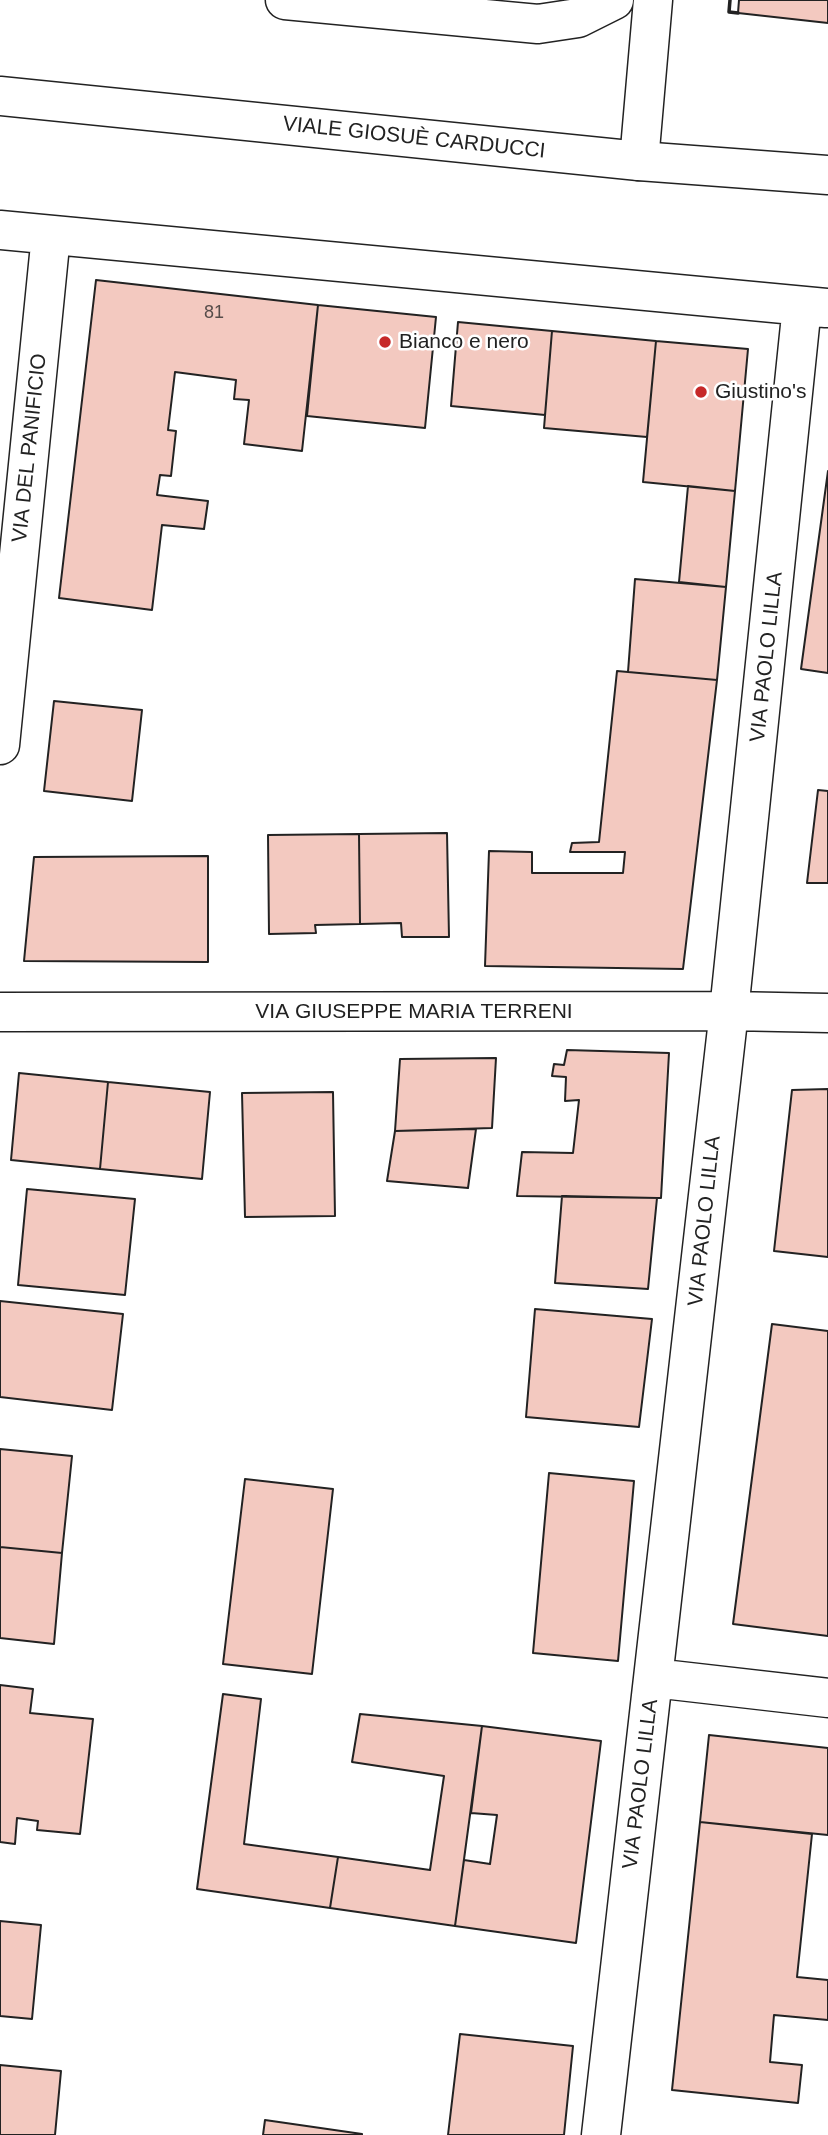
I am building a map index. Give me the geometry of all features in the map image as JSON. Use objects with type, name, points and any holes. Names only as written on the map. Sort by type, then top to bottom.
[{"type":"street","points":[[285,0],[538,24],[578,18],[614,0]]},
{"type":"street","points":[[639,161],[643,2]]},
{"type":"street","name":"VIALE GIOSUÈ CARDUCCI","points":[[0,96],[639,161],[828,175]]},
{"type":"street","points":[[0,230],[815,307]]},
{"type":"street","name":"VIA DEL PANIFICIO","points":[[0,745],[51,235]]},
{"type":"street","name":"VIA PAOLO LILLA","points":[[601,2135],[729,1011],[815,307]]},
{"type":"street","name":"VIA GIUSEPPE MARIA TERRENI","points":[[0,1012],[828,1013]]},
{"type":"street","points":[[654,1678],[828,1698]]},
{"type":"building","points":[[739,0],[828,0],[828,23],[738,13]]},
{"type":"building","points":[[96,280],[318,305],[302,451],[244,444],[249,400],[234,399],[236,380],[175,372],[168,430],[176,431],[171,476],[160,475],[157,495],[208,501],[204,529],[162,525],[152,610],[59,598]]},
{"type":"building","points":[[318,305],[436,317],[425,428],[307,416]]},
{"type":"building","points":[[458,322],[552,331],[545,415],[451,406]]},
{"type":"building","points":[[552,331],[656,341],[647,437],[544,428]]},
{"type":"building","points":[[656,341],[748,349],[735,491],[643,482]]},
{"type":"building","points":[[828,471],[828,673],[801,669]]},
{"type":"building","points":[[688,486],[735,491],[726,587],[679,582]]},
{"type":"building","points":[[635,579],[726,587],[717,680],[628,672]]},
{"type":"building","points":[[617,671],[717,680],[683,969],[485,966],[489,851],[532,852],[532,873],[623,873],[625,852],[570,852],[572,843],[599,842]]},
{"type":"building","points":[[54,701],[142,710],[132,801],[44,791]]},
{"type":"building","points":[[818,790],[828,791],[828,883],[807,883]]},
{"type":"building","points":[[447,833],[449,937],[402,937],[401,923],[360,924],[359,834]]},
{"type":"building","points":[[359,834],[360,924],[315,925],[316,933],[269,934],[268,835]]},
{"type":"building","points":[[208,856],[208,962],[24,961],[34,857]]},
{"type":"building","points":[[567,1050],[669,1053],[661,1198],[517,1196],[522,1152],[573,1153],[579,1100],[565,1101],[566,1077],[552,1076],[554,1064],[564,1065]]},
{"type":"building","points":[[496,1058],[492,1128],[395,1131],[400,1059]]},
{"type":"building","points":[[19,1073],[108,1082],[100,1169],[11,1160]]},
{"type":"building","points":[[108,1082],[210,1092],[202,1179],[100,1169]]},
{"type":"building","points":[[828,1089],[828,1257],[774,1251],[792,1090]]},
{"type":"building","points":[[333,1092],[335,1216],[245,1217],[242,1093]]},
{"type":"building","points":[[476,1129],[468,1188],[387,1181],[395,1131]]},
{"type":"building","points":[[27,1189],[135,1199],[125,1295],[18,1285]]},
{"type":"building","points":[[562,1196],[657,1198],[648,1289],[555,1283]]},
{"type":"building","points":[[0,1301],[123,1314],[112,1410],[0,1397]]},
{"type":"building","points":[[535,1309],[652,1319],[639,1427],[526,1417]]},
{"type":"building","points":[[772,1324],[828,1331],[828,1636],[733,1624]]},
{"type":"building","points":[[0,1449],[72,1456],[62,1553],[0,1547]]},
{"type":"building","points":[[549,1473],[634,1481],[618,1661],[533,1653]]},
{"type":"building","points":[[245,1479],[333,1489],[312,1674],[223,1664]]},
{"type":"building","points":[[0,1547],[62,1553],[54,1644],[0,1638]]},
{"type":"building","points":[[0,1685],[33,1689],[30,1713],[93,1719],[80,1834],[37,1830],[38,1821],[17,1818],[15,1844],[0,1842]]},
{"type":"building","points":[[223,1694],[261,1699],[244,1844],[338,1857],[330,1908],[197,1889]]},
{"type":"building","points":[[360,1714],[482,1726],[455,1926],[330,1908],[338,1857],[430,1870],[444,1776],[352,1762]]},
{"type":"building","points":[[482,1726],[601,1741],[576,1943],[455,1926],[464,1860],[490,1864],[497,1815],[471,1813]]},
{"type":"building","points":[[709,1735],[828,1748],[828,1835],[700,1822]]},
{"type":"building","points":[[700,1822],[812,1834],[797,1977],[828,1980],[828,2020],[774,2015],[770,2062],[802,2065],[798,2103],[672,2090]]},
{"type":"building","points":[[0,1921],[41,1925],[32,2019],[0,2016]]},
{"type":"building","points":[[460,2034],[573,2046],[564,2135],[448,2135]]},
{"type":"building","points":[[0,2065],[61,2071],[55,2135],[0,2135]]},
{"type":"building","points":[[265,2120],[362,2134],[362,2135],[263,2135]]},
{"type":"wall","points":[[730,0],[729,12],[738,13]]},
{"type":"place","name":"Bianco e nero","points":[[385,342]]},
{"type":"place","name":"Giustino's","points":[[701,392]]}]
